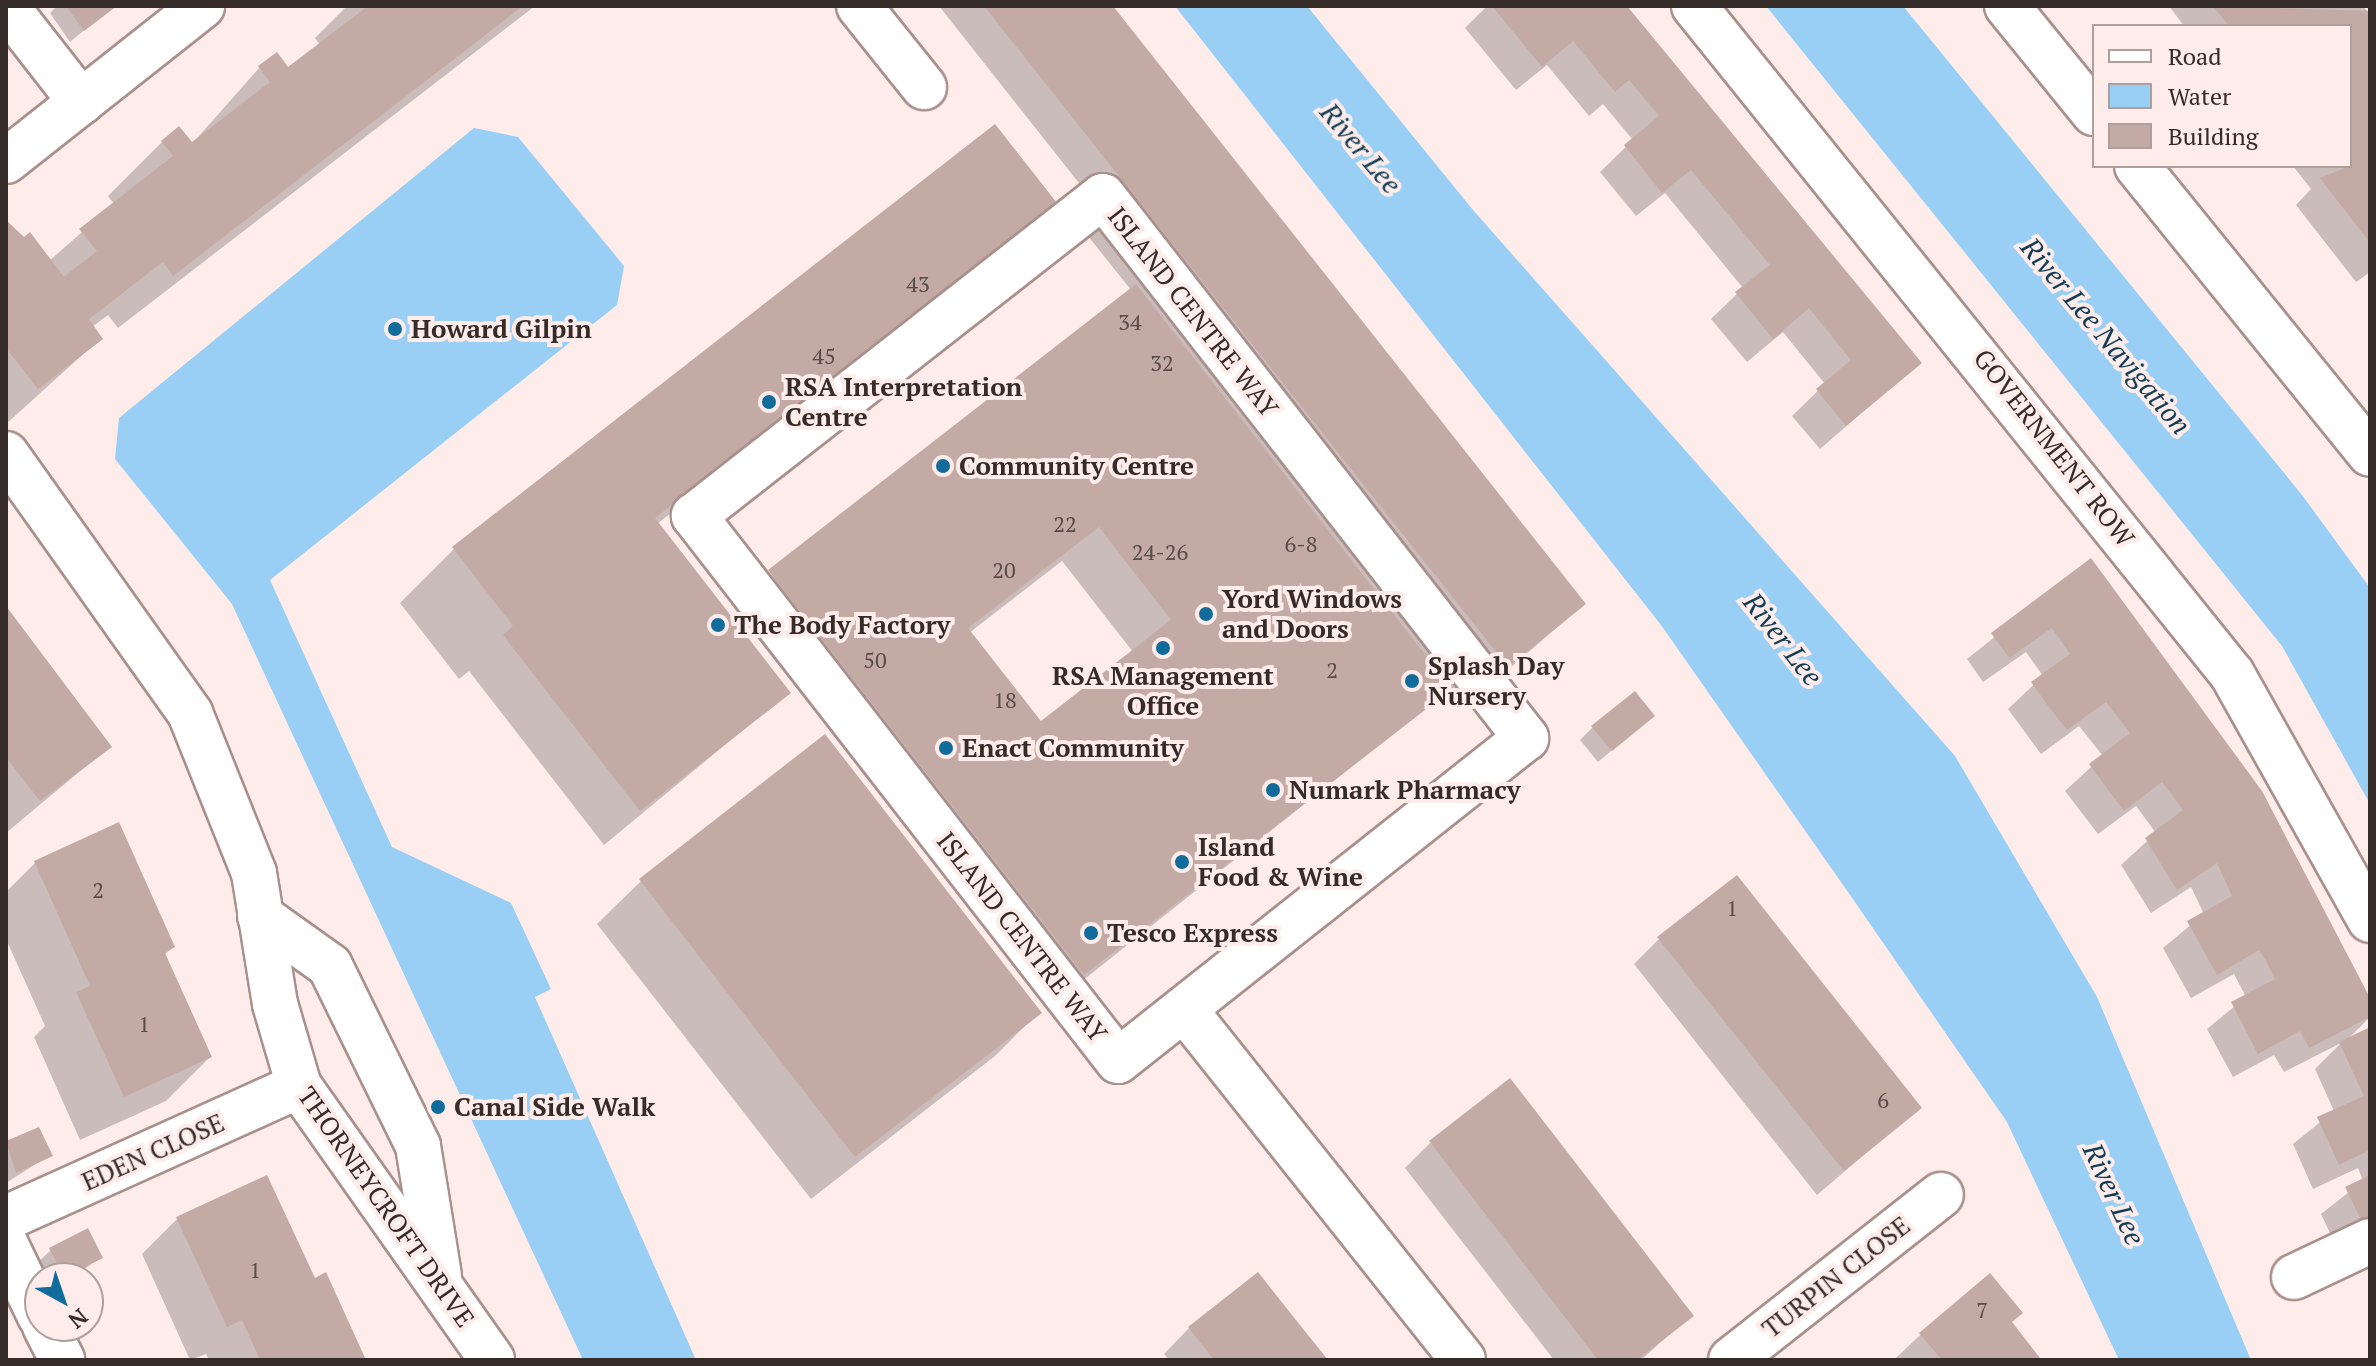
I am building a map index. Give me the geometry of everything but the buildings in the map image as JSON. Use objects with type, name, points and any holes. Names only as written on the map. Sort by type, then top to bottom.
[{"type":"street","points":[[6,6],[81,102]]},
{"type":"street","points":[[6,161],[202,6]]},
{"type":"street","points":[[859,6],[924,87]]},
{"type":"street","name":"GOVERNMENT ROW","points":[[1694,6],[2232,674],[2370,920]]},
{"type":"street","points":[[2007,6],[2092,111]]},
{"type":"street","points":[[2139,168],[2370,454]]},
{"type":"street","name":"ISLAND CENTRE WAY","points":[[1103,196],[1526,738],[1184,1009],[1118,1061],[694,516],[1103,196]]},
{"type":"street","name":"THORNEYCROFT DRIVE","points":[[6,454],[190,713],[254,873],[260,916],[299,1086],[492,1360]]},
{"type":"street","points":[[260,916],[330,966],[418,1146],[431,1193],[440,1284]]},
{"type":"street","points":[[1184,1009],[1463,1360]]},
{"type":"street","name":"EDEN CLOSE","points":[[6,1218],[299,1086]]},
{"type":"street","name":"TURPIN CLOSE","points":[[1731,1360],[1941,1195]]},
{"type":"street","points":[[2294,1277],[2370,1241]]},
{"type":"street","points":[[6,1245],[24,1283]]},
{"type":"street","points":[[53,1342],[62,1360]]},
{"type":"water","name":"River Lee","points":[[1175,6],[1307,6],[1473,210],[1955,756],[2097,997],[2251,1360],[2119,1360],[2007,1122],[1848,892],[1661,625]]},
{"type":"water","name":"River Lee Navigation","points":[[1766,6],[1903,6],[2302,495],[2370,588],[2370,804],[2282,646]]},
{"type":"water","points":[[474,128],[518,137],[624,266],[617,305],[270,580],[392,847],[511,903],[551,989],[535,997],[696,1360],[583,1360],[232,604],[115,459],[119,418]]},
{"type":"place","name":"Howard Gilpin","points":[[395,329]]},
{"type":"place","name":"RSA Interpretation Centre","points":[[769,402]]},
{"type":"place","name":"Community Centre","points":[[943,466]]},
{"type":"place","name":"Yord Windows and Doors","points":[[1206,614]]},
{"type":"place","name":"The Body Factory","points":[[718,625]]},
{"type":"place","name":"RSA Management Office","points":[[1163,648]]},
{"type":"place","name":"Splash Day Nursery","points":[[1412,681]]},
{"type":"place","name":"Enact Community","points":[[946,748]]},
{"type":"place","name":"Numark Pharmacy","points":[[1273,790]]},
{"type":"place","name":"Island Food & Wine","points":[[1182,862]]},
{"type":"place","name":"Tesco Express","points":[[1091,933]]},
{"type":"place","name":"Canal Side Walk","points":[[438,1107]]}]
